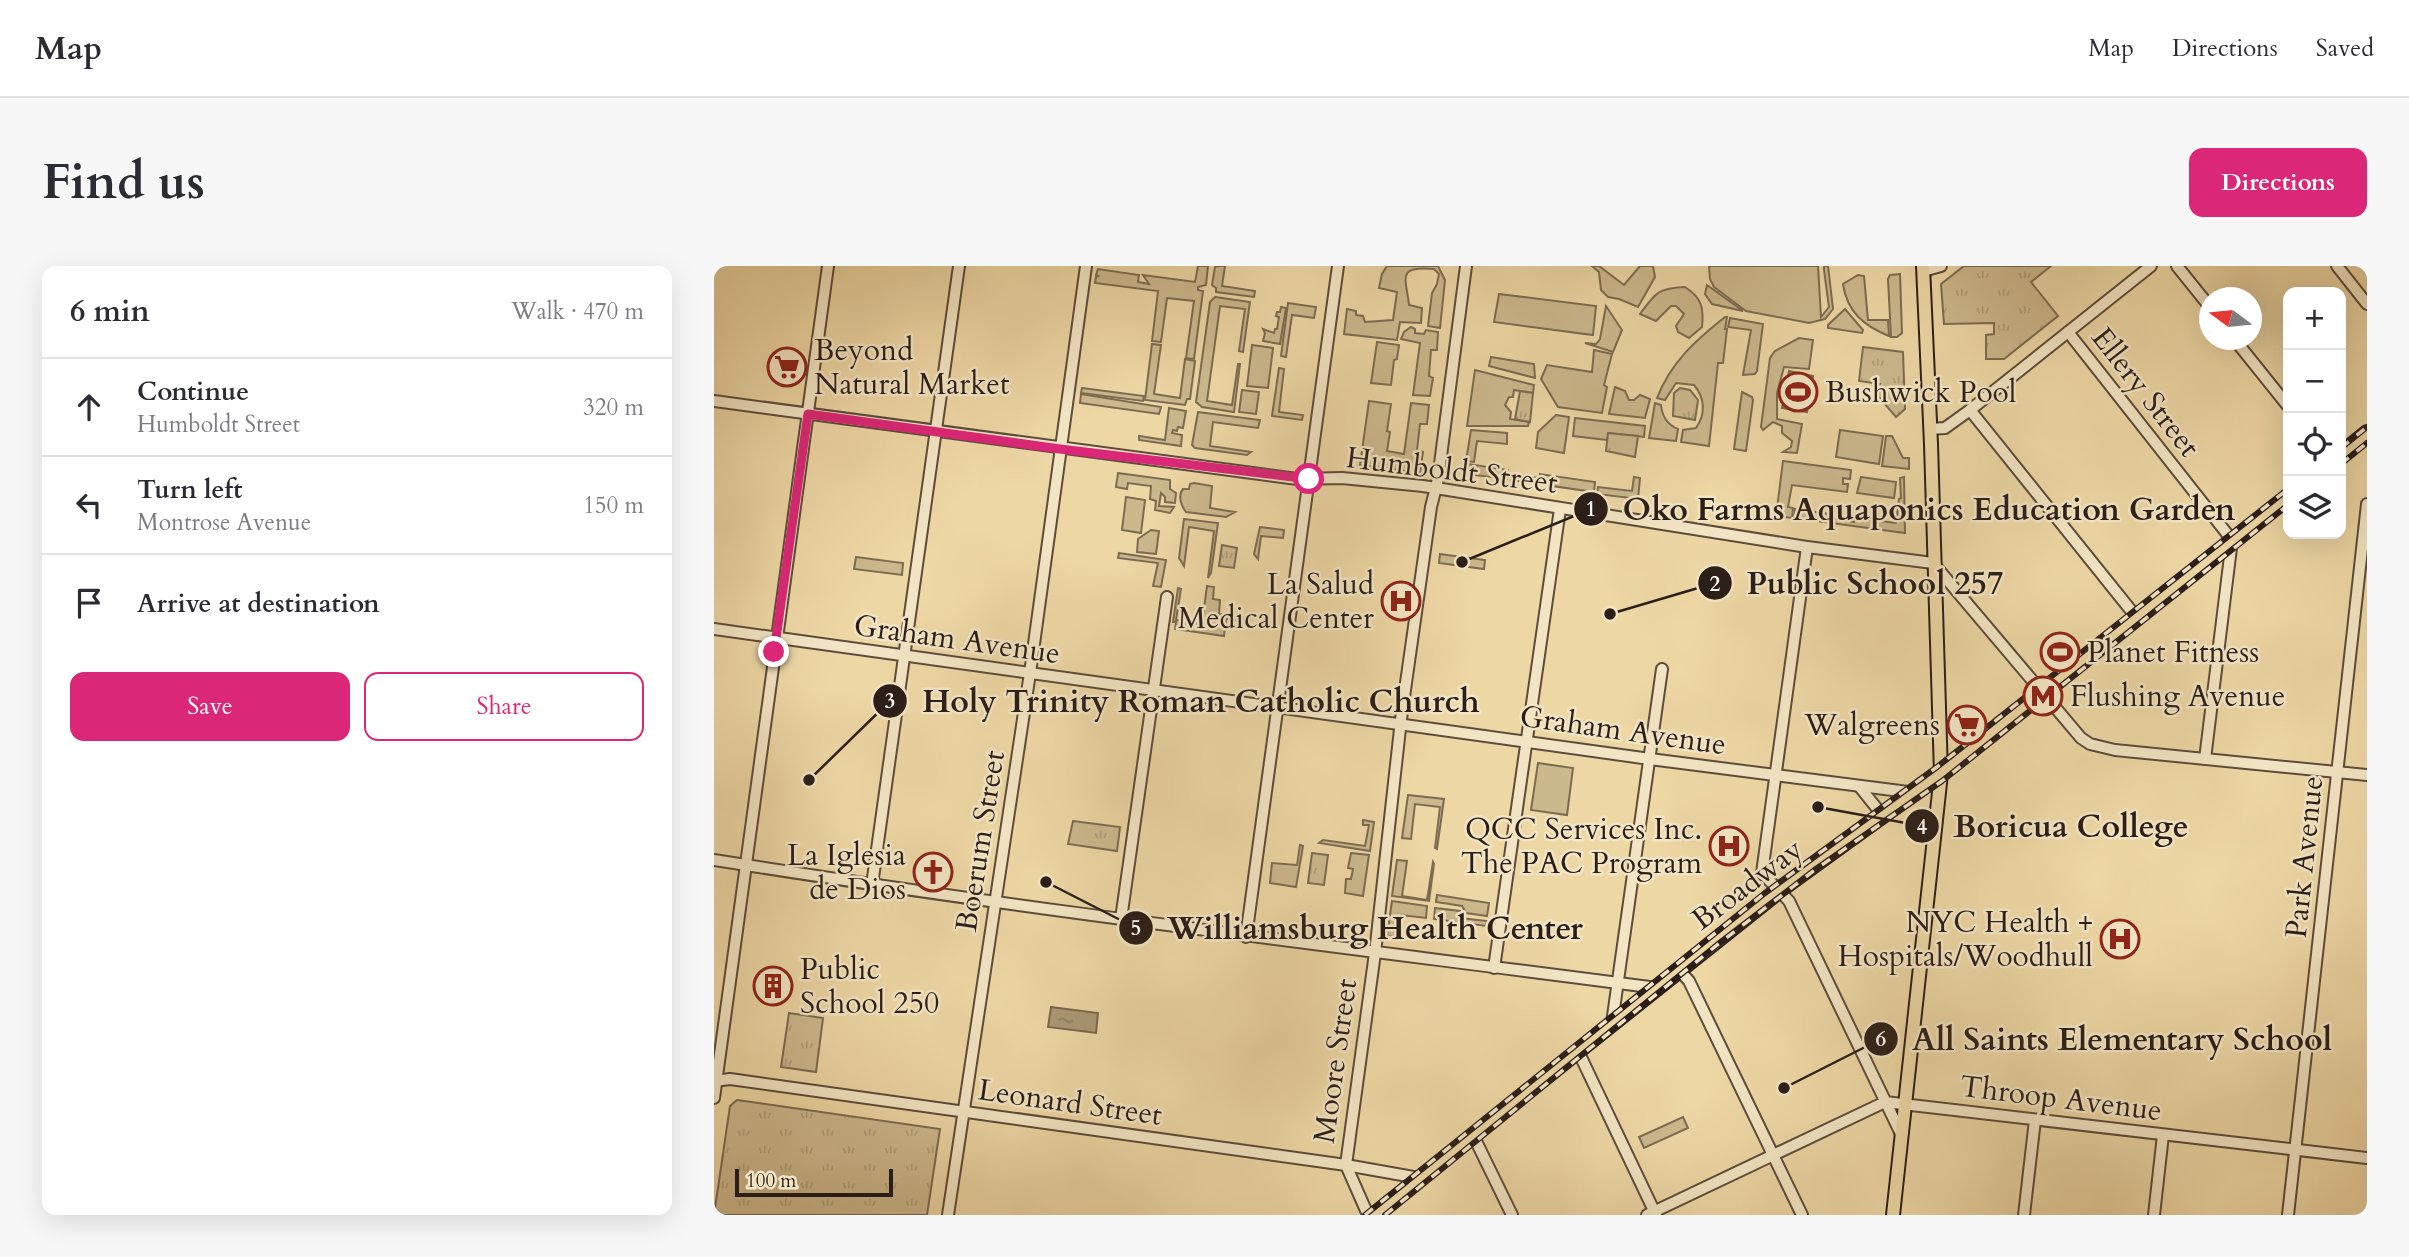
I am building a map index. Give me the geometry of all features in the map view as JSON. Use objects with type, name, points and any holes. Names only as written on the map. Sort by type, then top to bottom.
[{"type":"main road","points":[[1893,1215],[1941,774],[1923,268]]},
{"type":"main road","points":[[2346,449],[2366,435]]},
{"type":"main road","name":"Broadway","points":[[1371,1215],[1779,891],[1916,793],[2043,694],[2283,499]]},
{"type":"street","points":[[714,1098],[828,266]]},
{"type":"street","points":[[872,885],[959,266]]},
{"type":"street","name":"Boerum Street","points":[[948,1215],[1030,673],[1086,266]]},
{"type":"street","points":[[1246,937],[1338,266]]},
{"type":"street","name":"Moore Street","points":[[1371,1215],[1346,1165],[1375,953],[1401,725],[1466,266]]},
{"type":"street","name":"Moore Street","points":[[1465,286],[1474,266]]},
{"type":"street","points":[[1923,268],[1941,266]]},
{"type":"street","points":[[1930,429],[1944,428],[1970,411],[2151,266]]},
{"type":"street","points":[[2177,266],[2199,293]]},
{"type":"street","points":[[2337,266],[2367,304]]},
{"type":"street","name":"Ellery Street","points":[[2068,332],[2232,540]]},
{"type":"street","points":[[2243,350],[2283,400]]},
{"type":"street","name":"Humboldt Street","points":[[714,401],[1060,449],[1309,479],[1342,478],[1436,489],[1807,547],[1933,563]]},
{"type":"street","points":[[1970,411],[2137,618]]},
{"type":"street","name":"Park Avenue","points":[[2288,1215],[2367,504]]},
{"type":"street","points":[[1494,968],[1560,509]]},
{"type":"street","points":[[2205,759],[2232,540]]},
{"type":"street","points":[[1807,547],[1762,873],[1789,901],[1902,1136]]},
{"type":"street","points":[[1933,563],[2081,738],[2090,744],[2115,750],[2367,775]]},
{"type":"street","points":[[1121,919],[1167,597]]},
{"type":"street","name":"Graham Avenue","points":[[714,629],[1650,760],[1916,793]]},
{"type":"street","points":[[1612,1023],[1662,669]]},
{"type":"street","points":[[1859,786],[1883,817]]},
{"type":"street","points":[[714,860],[872,885],[1246,937],[1657,988]]},
{"type":"street","points":[[1679,970],[1689,981],[1802,1215]]},
{"type":"street","points":[[1578,1051],[1653,1214],[1885,1102]]},
{"type":"street","name":"Leonard Street","points":[[715,1081],[730,1079],[964,1111],[1346,1165],[1419,1178]]},
{"type":"street","name":"Throop Avenue","points":[[1885,1102],[2367,1158]]},
{"type":"street","points":[[2024,1215],[2035,1120]]},
{"type":"street","points":[[1473,1135],[1512,1215]]},
{"type":"street","points":[[2154,1215],[2163,1135]]},
{"type":"green space","points":[[1198,266],[1208,266],[1206,285],[1198,287],[1198,290],[1203,291],[1194,359],[1186,358],[1194,301],[1167,298],[1161,342],[1152,341],[1158,291],[1095,283],[1098,269],[1139,275],[1138,282],[1149,284],[1143,275],[1195,282]]},
{"type":"green space","points":[[1217,266],[1225,266],[1222,286],[1255,291],[1254,297],[1216,292],[1212,285]]},
{"type":"green space","points":[[1387,266],[1438,266],[1445,280],[1440,328],[1428,326],[1432,293],[1439,274],[1434,269],[1414,269],[1406,275],[1409,305],[1422,308],[1421,323],[1400,322],[1397,340],[1344,334],[1347,309],[1363,316],[1365,322],[1393,320],[1397,292],[1379,288]]},
{"type":"green space","points":[[1592,266],[1599,266],[1624,285],[1640,266],[1653,266],[1655,277],[1638,307],[1608,297],[1601,290],[1599,272]]},
{"type":"green space","points":[[1709,266],[1818,266],[1821,317],[1829,307],[1824,270],[1824,266],[1828,266],[1833,309],[1825,319],[1809,323],[1746,311],[1714,287]]},
{"type":"green space","points":[[1964,266],[2051,266],[2031,282],[2058,316],[2004,359],[1986,359],[1986,335],[1994,334],[1994,323],[1944,324],[1941,284]]},
{"type":"green space","points":[[1900,274],[1902,333],[1891,337],[1888,279],[1890,275]]},
{"type":"green space","points":[[1858,275],[1864,276],[1868,320],[1888,320],[1889,336],[1865,323],[1848,303],[1843,284]]},
{"type":"green space","points":[[1707,285],[1743,311],[1712,304],[1705,294]]},
{"type":"green space","points":[[1685,287],[1698,299],[1703,314],[1702,327],[1689,338],[1678,332],[1676,326],[1684,314],[1676,306],[1671,306],[1656,321],[1640,314],[1650,301],[1664,290]]},
{"type":"green space","points":[[1499,294],[1596,306],[1593,335],[1494,322]]},
{"type":"green space","points":[[1215,297],[1250,302],[1243,352],[1239,351],[1245,309],[1220,306],[1207,401],[1232,405],[1240,364],[1234,412],[1202,407],[1196,402],[1210,302]]},
{"type":"green space","points":[[1288,303],[1316,307],[1314,318],[1292,315],[1286,357],[1281,356]]},
{"type":"green space","points":[[1606,306],[1622,330],[1613,352],[1585,343],[1596,344],[1600,339]]},
{"type":"green space","points":[[1281,307],[1286,308],[1280,344],[1263,341],[1263,329],[1274,333],[1277,329],[1279,317],[1276,316]]},
{"type":"green space","points":[[1845,309],[1863,330],[1862,333],[1828,328]]},
{"type":"green space","points":[[1725,317],[1727,329],[1723,363],[1718,363],[1709,446],[1681,442],[1683,430],[1696,428],[1701,417],[1703,406],[1698,390],[1694,385],[1676,383],[1665,400],[1657,398],[1669,373],[1685,353]]},
{"type":"green space","points":[[1730,318],[1763,324],[1755,374],[1743,375],[1751,330],[1728,327]]},
{"type":"green space","points":[[1411,327],[1415,329],[1415,333],[1424,334],[1426,330],[1438,332],[1437,350],[1431,350],[1429,376],[1433,378],[1430,396],[1413,395],[1420,343],[1401,339],[1404,332]]},
{"type":"green space","points":[[1799,338],[1813,340],[1809,369],[1784,367],[1777,393],[1777,419],[1802,424],[1797,453],[1783,452],[1791,447],[1792,441],[1782,433],[1782,426],[1773,422],[1763,430],[1761,427],[1770,358],[1775,351]]},
{"type":"green space","points":[[1377,342],[1399,345],[1391,385],[1371,383]]},
{"type":"green space","points":[[1152,344],[1161,345],[1154,394],[1180,398],[1185,359],[1195,361],[1190,399],[1187,399],[1185,405],[1145,400]]},
{"type":"green space","points":[[1252,345],[1273,348],[1268,388],[1247,386]]},
{"type":"green space","points":[[1863,347],[1903,352],[1905,409],[1896,417],[1878,396],[1879,392],[1876,390],[1880,384],[1859,381]]},
{"type":"green space","points":[[1594,350],[1612,354],[1604,385],[1607,387],[1602,413],[1558,407],[1541,379],[1547,365],[1592,372]]},
{"type":"green space","points":[[1491,357],[1534,364],[1535,378],[1489,366]]},
{"type":"green space","points":[[1279,368],[1284,369],[1279,412],[1303,415],[1302,420],[1272,416]]},
{"type":"green space","points":[[1475,370],[1534,385],[1533,393],[1514,390],[1513,397],[1509,397],[1505,405],[1511,412],[1510,419],[1529,422],[1528,426],[1467,426]]},
{"type":"green space","points":[[1615,387],[1625,391],[1629,400],[1640,395],[1650,399],[1645,418],[1609,414]]},
{"type":"green space","points":[[1082,388],[1144,396],[1143,401],[1081,393]]},
{"type":"green space","points":[[1680,388],[1690,390],[1698,400],[1695,420],[1673,416],[1674,393]]},
{"type":"green space","points":[[1242,390],[1259,392],[1256,414],[1239,412]]},
{"type":"green space","points":[[1520,391],[1533,393],[1530,422],[1515,419]]},
{"type":"green space","points":[[1742,392],[1753,400],[1746,451],[1734,449]]},
{"type":"green space","points":[[1081,394],[1161,407],[1159,414],[1080,403]]},
{"type":"green space","points":[[1369,401],[1391,404],[1387,451],[1404,454],[1411,403],[1429,405],[1427,424],[1420,424],[1417,450],[1423,452],[1420,473],[1360,465]]},
{"type":"green space","points":[[1655,403],[1661,405],[1666,420],[1678,429],[1676,441],[1649,438]]},
{"type":"green space","points":[[1169,408],[1186,411],[1183,428],[1178,427],[1177,431],[1173,430],[1172,433],[1182,435],[1181,446],[1139,440],[1139,436],[1165,440]]},
{"type":"green space","points":[[1198,412],[1260,420],[1258,428],[1213,422],[1210,446],[1251,452],[1247,455],[1195,448],[1192,445]]},
{"type":"green space","points":[[1556,415],[1569,417],[1564,453],[1536,448],[1538,432]]},
{"type":"green space","points":[[1575,418],[1645,426],[1644,437],[1609,433],[1607,440],[1573,436]]},
{"type":"green space","points":[[1471,430],[1507,433],[1507,444],[1477,441],[1474,462],[1466,461]]},
{"type":"green space","points":[[1840,430],[1883,436],[1879,464],[1836,457]]},
{"type":"green space","points":[[1608,433],[1638,436],[1635,457],[1606,451]]},
{"type":"green space","points":[[1886,436],[1892,436],[1903,458],[1909,458],[1909,469],[1882,466]]},
{"type":"green space","points":[[1783,461],[1851,470],[1850,479],[1843,478],[1843,484],[1848,484],[1847,492],[1792,485],[1788,507],[1793,508],[1792,518],[1776,516]]},
{"type":"green space","points":[[1468,464],[1508,470],[1507,479],[1466,474]]},
{"type":"green space","points":[[1118,473],[1170,480],[1170,489],[1176,493],[1175,503],[1165,502],[1161,493],[1159,506],[1174,507],[1170,513],[1155,510],[1156,501],[1150,499],[1151,486],[1128,483],[1127,489],[1116,487]]},
{"type":"green space","points":[[1512,474],[1539,478],[1540,474],[1595,482],[1594,492],[1511,480]]},
{"type":"green space","points":[[1634,477],[1640,478],[1638,499],[1597,494],[1598,487],[1632,491]]},
{"type":"green space","points":[[1861,477],[1896,482],[1894,498],[1857,493]]},
{"type":"green space","points":[[1904,477],[1905,533],[1794,518],[1795,509],[1829,514],[1830,518],[1854,522],[1856,518],[1896,523],[1901,498],[1900,478]]},
{"type":"green space","points":[[1190,484],[1212,486],[1210,508],[1235,512],[1226,517],[1186,512],[1180,495],[1183,489],[1189,489]]},
{"type":"green space","points":[[1126,497],[1145,500],[1141,533],[1122,530]]},
{"type":"green space","points":[[1184,519],[1218,523],[1208,578],[1214,531],[1189,527],[1184,566],[1179,558]]},
{"type":"green space","points":[[1260,527],[1284,530],[1283,538],[1261,536],[1258,559],[1254,554]]},
{"type":"green space","points":[[1151,530],[1159,531],[1156,554],[1137,552],[1138,539]]},
{"type":"green space","points":[[1222,545],[1237,548],[1234,568],[1219,566]]},
{"type":"green space","points":[[1119,553],[1166,560],[1161,587],[1153,586],[1158,563],[1118,558]]},
{"type":"green space","points":[[1440,554],[1485,560],[1484,569],[1439,563]]},
{"type":"green space","points":[[856,557],[903,563],[902,575],[854,569]]},
{"type":"green space","points":[[1207,586],[1214,587],[1213,599],[1220,600],[1219,614],[1250,618],[1249,622],[1226,619],[1224,636],[1175,629],[1176,622],[1173,622],[1178,588],[1181,589],[1176,620],[1202,623]]},
{"type":"green space","points":[[1538,763],[1573,768],[1567,815],[1531,810]]},
{"type":"green space","points":[[1408,795],[1444,799],[1437,849],[1440,807],[1415,804],[1411,839],[1402,838]]},
{"type":"green space","points":[[1363,820],[1374,822],[1370,851],[1319,843],[1323,840],[1365,846],[1369,825],[1363,825]]},
{"type":"green space","points":[[1073,821],[1120,827],[1117,851],[1068,844]]},
{"type":"green space","points":[[1300,845],[1303,846],[1296,887],[1270,883],[1272,863],[1297,865]]},
{"type":"green space","points":[[1312,853],[1328,855],[1324,885],[1308,883]]},
{"type":"green space","points":[[1351,853],[1369,855],[1363,896],[1345,893],[1346,879],[1351,879],[1353,869],[1348,868]]},
{"type":"green space","points":[[1397,860],[1407,861],[1402,896],[1427,900],[1433,862],[1429,901],[1392,896]]},
{"type":"green space","points":[[1437,895],[1489,903],[1487,916],[1466,913],[1462,906],[1436,902]]},
{"type":"green space","points":[[1392,901],[1427,906],[1426,918],[1401,915],[1397,937],[1387,936]]},
{"type":"green space","points":[[1435,908],[1460,911],[1461,918],[1487,921],[1486,926],[1434,919]]},
{"type":"green space","points":[[789,1013],[823,1018],[816,1072],[781,1067]]},
{"type":"green space","points":[[737,1100],[940,1129],[927,1215],[714,1215],[730,1106]]},
{"type":"green space","points":[[1683,1117],[1688,1128],[1644,1148],[1639,1137]]},
{"type":"water","name":"Bushwick Pool","points":[[1789,371],[1813,376],[1807,412],[1782,408]]},
{"type":"water","points":[[1051,1007],[1098,1013],[1096,1033],[1048,1027]]},
{"type":"railway","points":[[2346,444],[2367,427]]},
{"type":"railway","points":[[2346,460],[2367,443]]},
{"type":"railway","points":[[1365,1215],[1765,893],[1937,767],[2283,493]]},
{"type":"railway","points":[[1385,1215],[1717,945],[1816,869],[1942,781],[2283,509]]},
{"type":"place","name":"Beyond Natural Market","points":[[787,367]]},
{"type":"place","name":"Bushwick Pool","points":[[1798,392]]},
{"type":"place","name":"Oko Farms Aquaponics Education Garden","points":[[1462,562]]},
{"type":"place","name":"La Salud Medical Center","points":[[1401,601]]},
{"type":"place","name":"Public School 257","points":[[1610,614]]},
{"type":"place","name":"Planet Fitness","points":[[2060,652]]},
{"type":"place","name":"Flushing Avenue","points":[[2043,696]]},
{"type":"place","name":"Walgreens","points":[[1967,725]]},
{"type":"place","name":"Holy Trinity Roman Catholic Church","points":[[809,780]]},
{"type":"place","name":"Boricua College","points":[[1818,807]]},
{"type":"place","name":"QCC Services Inc. The PAC Program","points":[[1729,846]]},
{"type":"place","name":"La Iglesia de Dios","points":[[933,872]]},
{"type":"place","name":"Williamsburg Health Center","points":[[1046,882]]},
{"type":"place","name":"NYC Health + Hospitals/Woodhull","points":[[2120,939]]},
{"type":"place","name":"Public School 250","points":[[773,986]]},
{"type":"place","name":"All Saints Elementary School","points":[[1784,1088]]},
{"type":"route","points":[[774,652],[808,414],[1060,449],[1309,479]]}]
